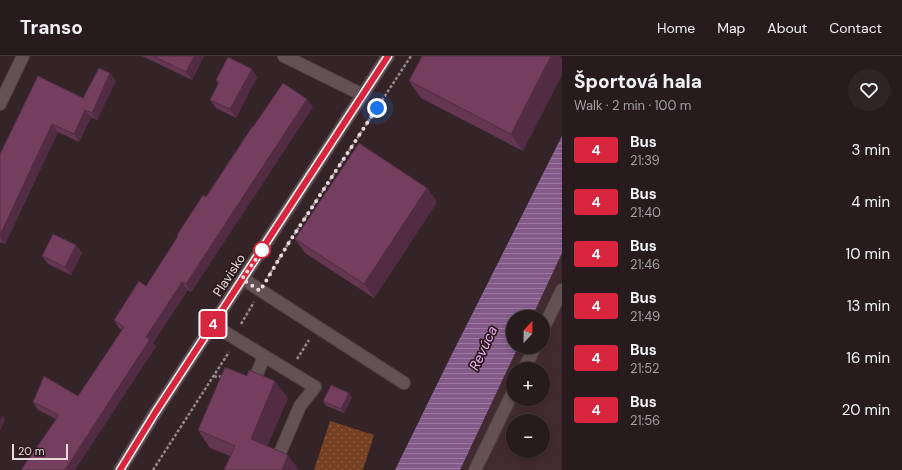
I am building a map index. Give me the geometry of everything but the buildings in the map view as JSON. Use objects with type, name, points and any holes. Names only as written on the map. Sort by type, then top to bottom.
[{"type":"street","points":[[0,104],[23,56]]},
{"type":"street","points":[[284,56],[363,96]]},
{"type":"street","name":"Plavisko","points":[[120,470],[155,413],[388,56]]},
{"type":"street","points":[[242,279],[404,383]]},
{"type":"street","points":[[550,315],[562,290]]},
{"type":"street","points":[[212,325],[315,387],[300,406],[279,455]]},
{"type":"street","points":[[257,374],[264,356]]},
{"type":"street","points":[[475,470],[506,406]]},
{"type":"path","points":[[152,470],[233,345],[238,329],[288,244],[411,56]]},
{"type":"path","points":[[289,371],[317,327]]},
{"type":"path","points":[[214,376],[224,376]]},
{"type":"shaded area","points":[[562,253],[562,470],[460,470],[506,372],[506,406],[550,406],[550,362],[511,362],[515,354],[550,354],[550,310],[535,310]]},
{"type":"shaded area","points":[[330,421],[374,435],[363,470],[314,470]]},
{"type":"water","name":"Revúca","points":[[562,136],[562,253],[535,310],[506,310],[506,354],[515,354],[511,362],[506,362],[506,372],[460,470],[395,470]]},
{"type":"bus line","name":"4","points":[[120,470],[155,413],[388,56]]},
{"type":"route","points":[[262,250],[263,249],[242,279],[260,291],[288,244],[377,108]]}]
